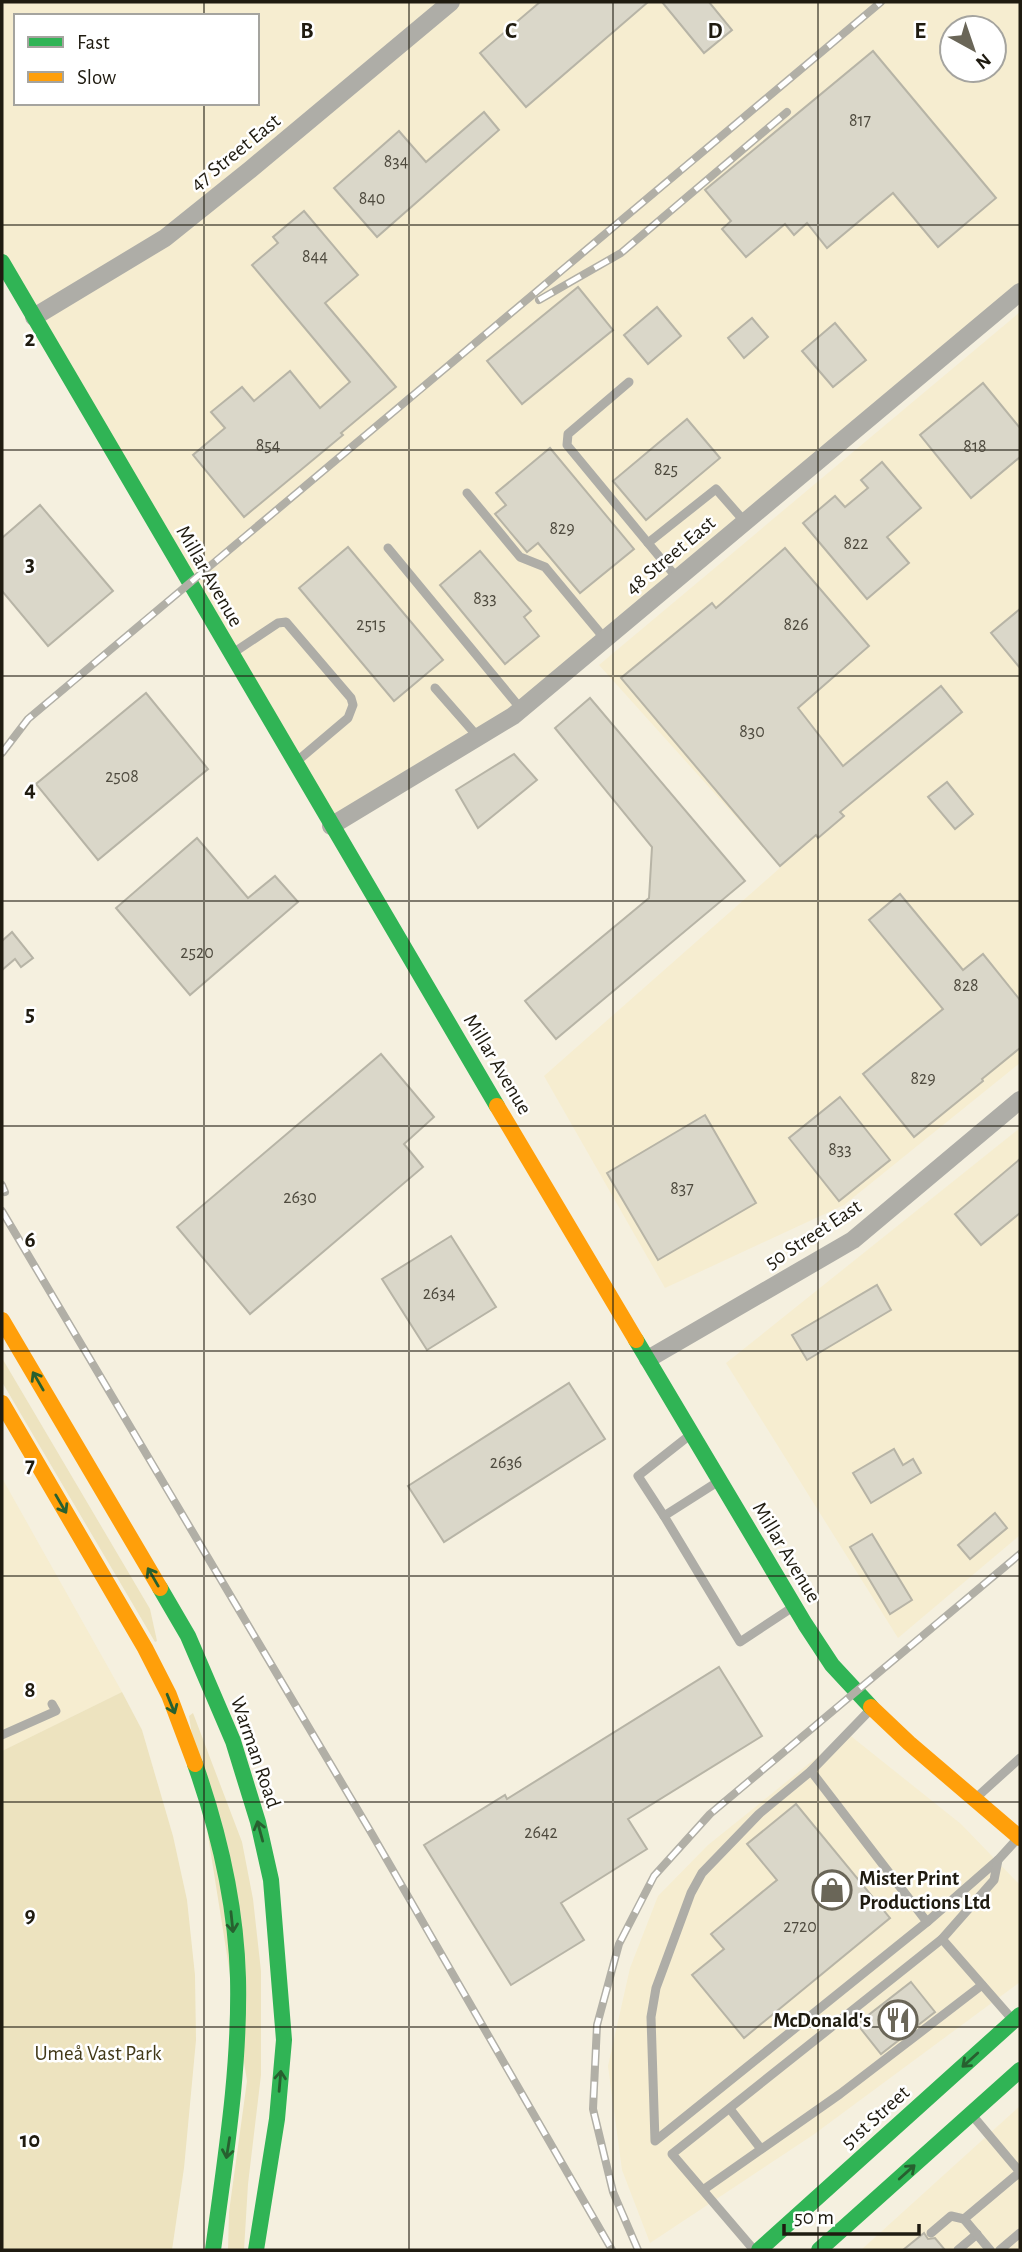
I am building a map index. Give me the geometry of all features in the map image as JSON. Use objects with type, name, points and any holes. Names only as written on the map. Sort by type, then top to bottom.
[{"type":"main road","name":"Millar Avenue","points":[[2,262],[331,826],[794,1606],[832,1665],[872,1708],[1020,1837]]},
{"type":"main road","name":"Warman Road","points":[[2,1320],[188,1636],[226,1724],[251,1795],[265,1851],[275,1910],[284,2039],[279,2099],[256,2250]]},
{"type":"main road","points":[[2,1404],[153,1661],[195,1762],[219,1846],[230,1903],[238,1974],[238,2048],[231,2123],[213,2250]]},
{"type":"main road","name":"51st Street","points":[[756,2250],[1017,2018]]},
{"type":"main road","points":[[820,2250],[1020,2070]]},
{"type":"street","name":"47 Street East","points":[[34,317],[165,238],[451,2]]},
{"type":"street","name":"48 Street East","points":[[331,826],[521,709],[1020,292]]},
{"type":"street","name":"50 Street East","points":[[648,1359],[852,1240],[1020,1100]]},
{"type":"lane","points":[[629,382],[568,434],[567,445],[677,578]]},
{"type":"lane","points":[[648,543],[716,489],[745,522]]},
{"type":"lane","points":[[467,493],[520,557],[545,566],[606,639]]},
{"type":"lane","points":[[388,548],[521,709]]},
{"type":"lane","points":[[231,654],[278,623],[286,622],[351,698],[353,705],[348,718],[295,764]]},
{"type":"lane","points":[[435,688],[478,737]]},
{"type":"lane","points":[[692,1433],[638,1476],[740,1642],[794,1606]]},
{"type":"lane","points":[[664,1516],[720,1480]]},
{"type":"lane","points":[[2,1735],[57,1711],[51,1704]]},
{"type":"lane","points":[[872,1708],[811,1770],[759,1814],[702,1872],[691,1893],[656,1988],[651,2017],[655,2141],[927,1922],[998,1860],[1020,1837]]},
{"type":"lane","points":[[975,1799],[1020,1758]]},
{"type":"lane","points":[[811,1770],[927,1922]]},
{"type":"lane","points":[[756,2250],[672,2154],[942,1939],[994,1880],[998,1860]]},
{"type":"lane","points":[[942,1939],[982,1985],[1017,2018]]},
{"type":"lane","points":[[703,2190],[840,2094],[982,1985]]},
{"type":"lane","points":[[730,2109],[761,2149]]},
{"type":"lane","points":[[964,2219],[1020,2172],[971,2114]]},
{"type":"lane","points":[[931,2233],[951,2216],[964,2219],[987,2249]]},
{"type":"lane","points":[[1000,2250],[1020,2232]]},
{"type":"lane","points":[[958,2250],[976,2234]]},
{"type":"shaded area","points":[[2,2],[1020,2],[1020,292],[513,716],[331,826],[2,262]]},
{"type":"shaded area","points":[[1020,312],[1020,1063],[844,1205],[665,1288],[544,1076],[781,867],[599,665]]},
{"type":"shaded area","points":[[1020,1128],[1020,1535],[898,1638],[726,1363]]},
{"type":"shaded area","points":[[2,1478],[122,1692],[2,1751]]},
{"type":"shaded area","points":[[847,1733],[961,1824],[1020,1885],[1020,1982],[813,2135],[650,2243],[622,2170],[608,2066],[630,1968],[658,1896],[708,1845]]},
{"type":"shaded area","points":[[1020,2106],[1020,2250],[861,2250]]},
{"type":"green space","points":[[2,1358],[150,1609],[157,1641],[155,1642],[2,1382]]},
{"type":"green space","name":"Umeå Vast Park","points":[[122,1692],[142,1730],[173,1836],[187,1900],[195,1975],[196,2040],[184,2168],[172,2250],[2,2250],[2,1751]]},
{"type":"green space","points":[[193,1713],[242,1842],[253,1899],[261,1971],[261,2075],[248,2184],[244,2250],[228,2250],[229,2212],[247,2081],[189,1716]]},
{"type":"building","points":[[540,2],[648,2],[526,107],[480,53]]},
{"type":"building","points":[[662,2],[709,2],[732,30],[704,53]]},
{"type":"building","points":[[873,51],[996,198],[938,247],[893,193],[827,248],[807,223],[794,235],[785,224],[746,257],[722,229],[731,221],[705,190]]},
{"type":"building","points":[[484,112],[499,130],[377,237],[334,188],[399,131],[426,162]]},
{"type":"building","points":[[304,211],[358,275],[325,303],[396,387],[244,517],[193,455],[225,428],[211,412],[242,387],[254,401],[290,371],[320,408],[350,382],[252,265],[278,243],[273,237]]},
{"type":"building","points":[[578,287],[613,330],[522,404],[487,361]]},
{"type":"building","points":[[657,307],[681,336],[648,364],[624,335]]},
{"type":"building","points":[[752,318],[768,337],[744,358],[728,338]]},
{"type":"building","points":[[835,323],[866,360],[833,387],[802,351]]},
{"type":"building","points":[[983,383],[1020,428],[1020,457],[971,498],[920,435]]},
{"type":"building","points":[[687,419],[720,458],[646,520],[613,481]]},
{"type":"building","points":[[550,448],[634,549],[580,593],[538,543],[527,552],[495,514],[506,505],[496,493]]},
{"type":"building","points":[[882,462],[921,508],[887,537],[909,563],[867,599],[803,523],[835,496],[845,507],[868,488],[861,480]]},
{"type":"building","points":[[40,505],[113,591],[48,646],[2,591],[2,538]]},
{"type":"building","points":[[348,547],[443,660],[394,701],[299,588]]},
{"type":"building","points":[[785,548],[869,646],[798,708],[843,766],[941,686],[962,712],[840,812],[844,816],[818,838],[816,835],[780,866],[621,678],[712,603],[716,608]]},
{"type":"building","points":[[480,551],[531,611],[524,617],[539,636],[505,664],[440,585]]},
{"type":"building","points":[[1020,609],[1020,668],[991,633]]},
{"type":"building","points":[[146,693],[208,769],[98,860],[36,784]]},
{"type":"building","points":[[590,698],[745,881],[556,1039],[525,1001],[649,898],[652,847],[555,728]]},
{"type":"building","points":[[514,754],[537,780],[478,828],[456,790]]},
{"type":"building","points":[[947,782],[973,814],[955,829],[928,797]]},
{"type":"building","points":[[197,838],[248,898],[275,876],[298,902],[190,995],[116,908]]},
{"type":"building","points":[[900,894],[963,970],[983,954],[1020,1000],[1020,1048],[914,1137],[863,1074],[943,1009],[869,920]]},
{"type":"building","points":[[12,932],[33,958],[21,967],[15,959],[2,970],[2,941]]},
{"type":"building","points":[[381,1054],[434,1117],[404,1144],[423,1167],[250,1314],[177,1227]]},
{"type":"building","points":[[840,1097],[890,1160],[839,1201],[789,1138]]},
{"type":"building","points":[[705,1115],[756,1203],[658,1260],[607,1173]]},
{"type":"building","points":[[1020,1159],[1020,1213],[981,1245],[955,1214]]},
{"type":"building","points":[[451,1236],[496,1307],[427,1350],[382,1279]]},
{"type":"building","points":[[877,1285],[891,1310],[807,1360],[792,1335]]},
{"type":"building","points":[[569,1383],[605,1439],[444,1542],[408,1486]]},
{"type":"building","points":[[894,1449],[903,1465],[913,1459],[921,1473],[871,1503],[853,1473]]},
{"type":"building","points":[[995,1513],[1007,1528],[970,1559],[958,1545]]},
{"type":"building","points":[[872,1534],[912,1600],[890,1614],[850,1547]]},
{"type":"building","points":[[719,1667],[762,1736],[628,1819],[647,1849],[561,1903],[584,1940],[511,1985],[424,1845],[505,1795],[507,1799]]},
{"type":"building","points":[[796,1804],[890,1918],[744,2038],[692,1975],[724,1949],[711,1934],[777,1880],[747,1844]]},
{"type":"building","name":"McDonald's","points":[[911,1982],[935,2012],[881,2054],[857,2024]]},
{"type":"building","points":[[924,2233],[928,2239],[935,2238],[945,2250],[903,2250]]},
{"type":"railway","points":[[2,753],[28,719],[881,2]]},
{"type":"railway","points":[[539,300],[621,253],[787,112]]},
{"type":"railway","points":[[2,1185],[5,1192]]},
{"type":"railway","points":[[2,1211],[372,1834],[612,2250]]},
{"type":"railway","points":[[638,2250],[613,2192],[593,2109],[597,2025],[619,1944],[654,1876],[710,1814],[1020,1554]]},
{"type":"traffic: fast","points":[[2,262],[497,1106]]},
{"type":"traffic: fast","points":[[636,1340],[805,1624],[832,1665],[871,1707]]},
{"type":"traffic: fast","points":[[160,1588],[188,1636],[233,1741],[258,1822],[271,1880],[284,2040],[277,2119],[256,2250]]},
{"type":"traffic: fast","points":[[195,1764],[212,1816],[225,1870],[237,1951],[237,2047],[213,2250]]},
{"type":"traffic: fast","points":[[759,2250],[1020,2015]]},
{"type":"traffic: fast","points":[[819,2250],[1020,2070]]},
{"type":"traffic: slow","points":[[497,1106],[636,1340]]},
{"type":"traffic: slow","points":[[2,1320],[160,1588]]},
{"type":"traffic: slow","points":[[2,1403],[145,1648],[169,1695],[195,1764]]},
{"type":"traffic: slow","points":[[871,1707],[1020,1838]]},
{"type":"place","name":"Mister Print Productions Ltd","points":[[832,1890]]},
{"type":"place","name":"McDonald's","points":[[898,2020]]}]
